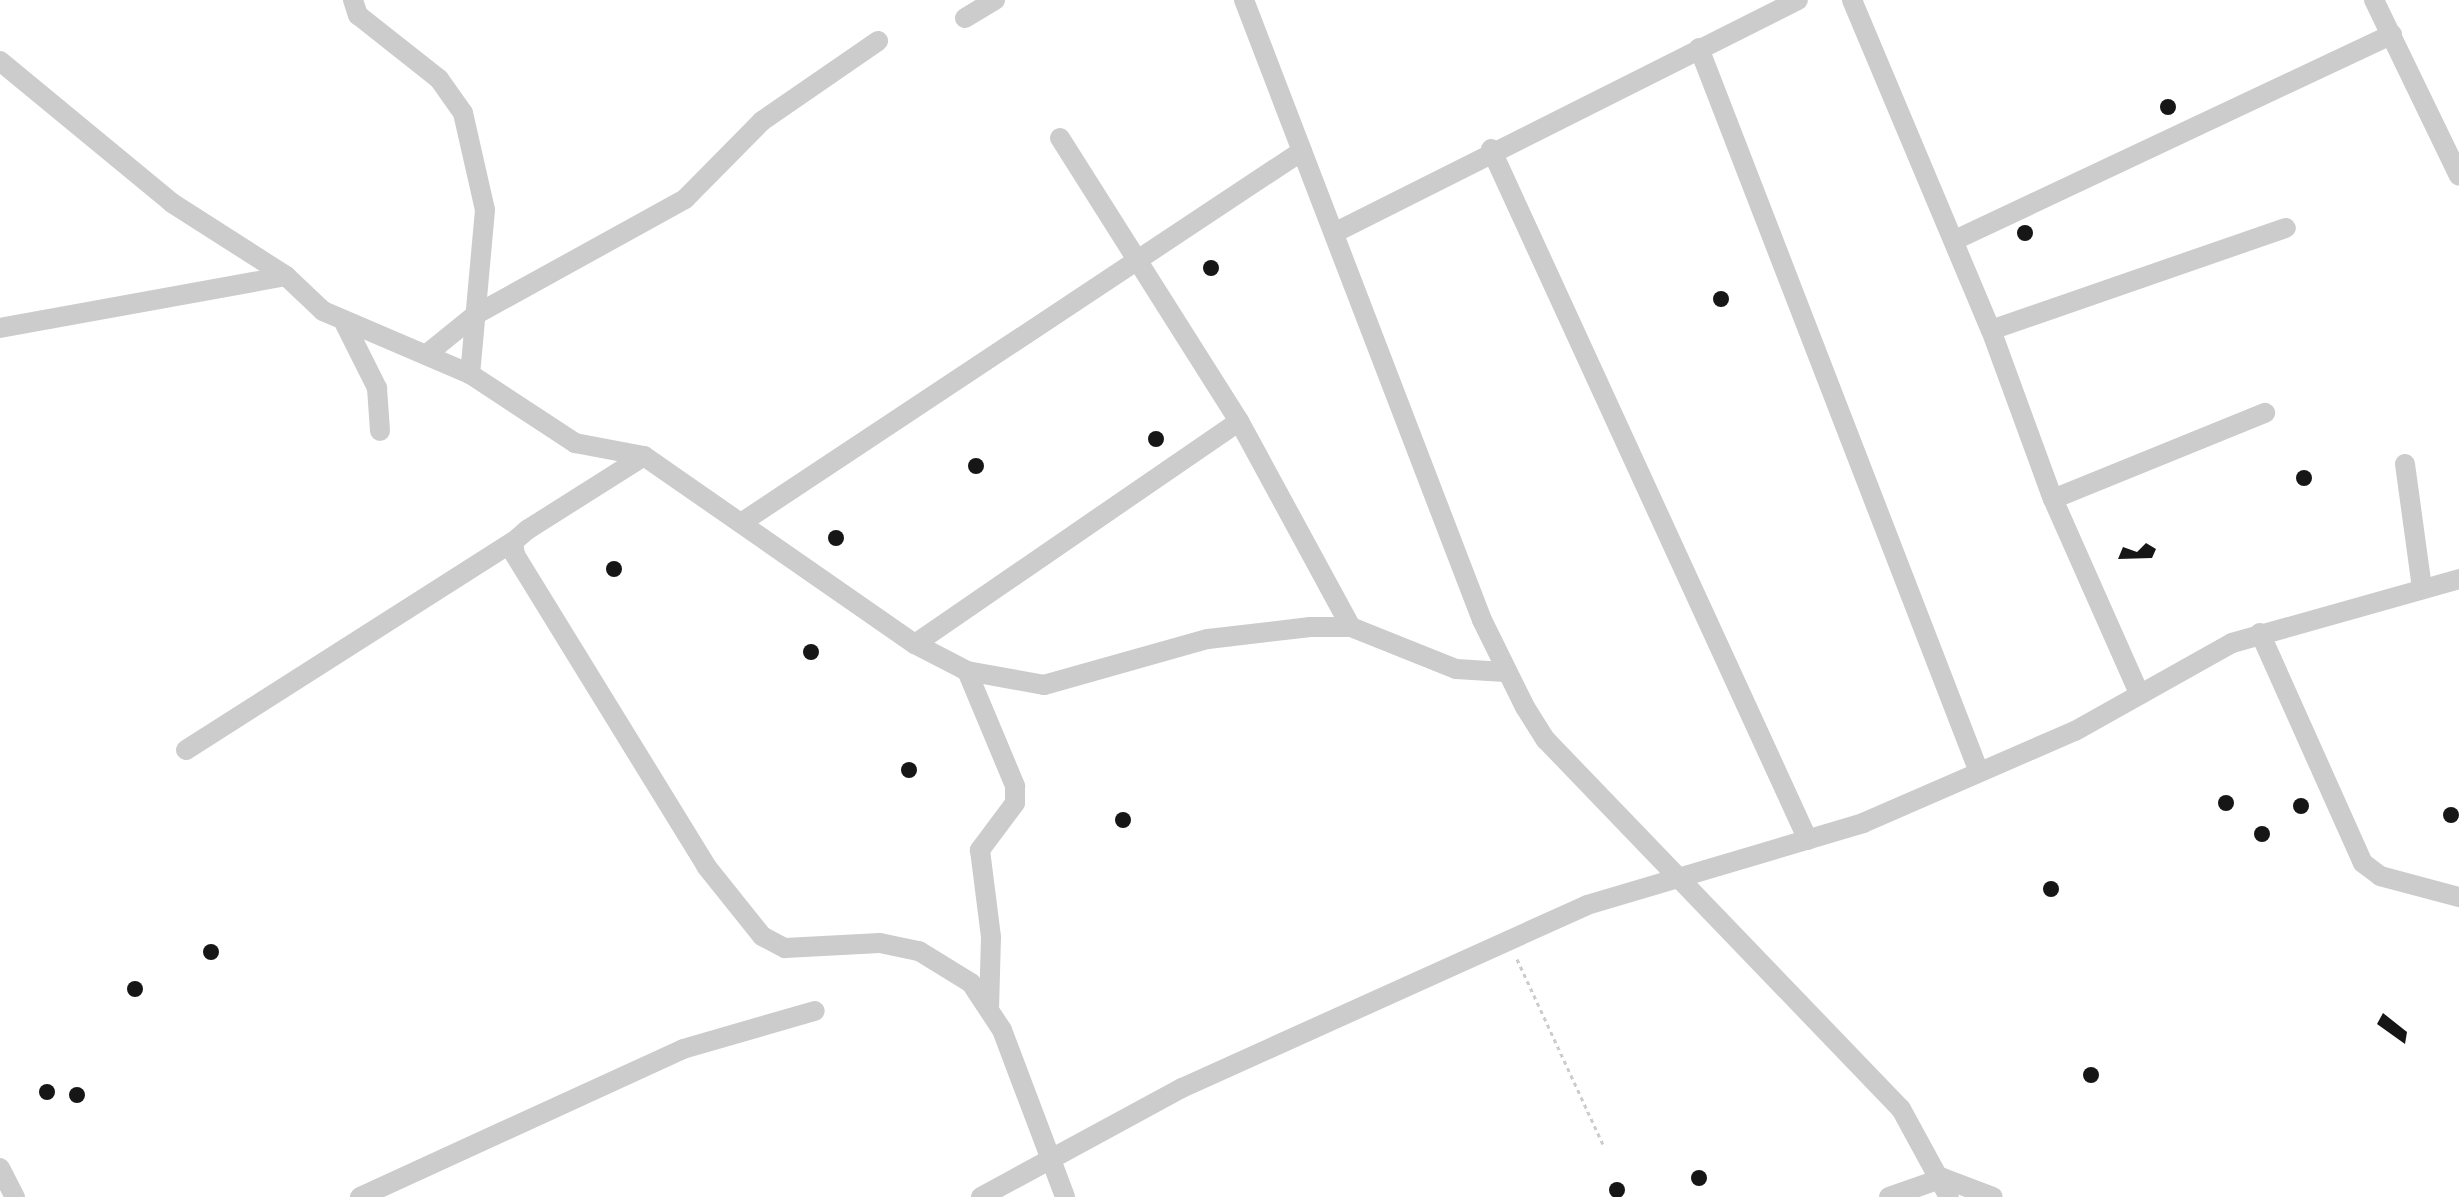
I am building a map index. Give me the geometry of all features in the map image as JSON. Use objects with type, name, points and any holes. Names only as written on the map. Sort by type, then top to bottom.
[{"type":"street","points":[[353,0],[358,15],[439,79],[463,113],[485,210],[470,374]]},
{"type":"street","points":[[965,18],[995,0]]},
{"type":"street","points":[[1244,0],[1505,672],[1546,740],[1901,1109],[1946,1188]]},
{"type":"street","points":[[1334,233],[1491,149],[1798,0]]},
{"type":"street","points":[[1852,0],[1955,240],[1968,289],[1991,330],[2053,499],[2140,695]]},
{"type":"street","points":[[2374,0],[2459,176]]},
{"type":"street","points":[[1955,240],[2392,34]]},
{"type":"street","points":[[427,354],[475,315],[685,199],[762,121],[878,41]]},
{"type":"street","points":[[1699,48],[1979,772]]},
{"type":"street","points":[[0,61],[172,203],[286,276],[345,324],[427,354],[470,374],[575,443],[644,456],[915,644],[967,671],[1044,685],[1208,639],[1351,627],[1456,669],[1505,672]]},
{"type":"street","points":[[1060,138],[1141,261],[1239,421],[1351,627]]},
{"type":"street","points":[[1491,149],[1808,840]]},
{"type":"street","points":[[741,523],[1141,261],[1302,151]]},
{"type":"street","points":[[1991,330],[2286,228]]},
{"type":"street","points":[[0,328],[286,276]]},
{"type":"street","points":[[345,324],[377,388],[380,431]]},
{"type":"street","points":[[2053,499],[2265,413]]},
{"type":"street","points":[[915,644],[1239,421]]},
{"type":"street","points":[[186,750],[644,456]]},
{"type":"street","points":[[2405,464],[2422,588]]},
{"type":"street","points":[[513,542],[640,763],[762,936],[785,948],[880,943],[919,951],[971,983],[989,1008],[1053,1158],[1065,1197]]},
{"type":"street","points":[[981,1197],[1182,1088],[1587,905],[1808,840],[1979,772],[2140,695],[2204,654],[2260,633],[2459,579]]},
{"type":"street","points":[[2260,633],[2363,863],[2380,876],[2459,897]]},
{"type":"street","points":[[967,671],[1015,786],[1015,803],[980,850],[991,937],[989,1008]]},
{"type":"street","points":[[360,1197],[683,1049],[815,1011]]},
{"type":"street","points":[[0,1168],[15,1197]]},
{"type":"street","points":[[1889,1197],[1946,1188],[1993,1197]]},
{"type":"path","points":[[1507,941],[1603,1144]]},
{"type":"building","points":[[2168,99],[2174,101],[2174,113],[2168,115],[2162,113],[2160,107],[2162,101]]},
{"type":"building","points":[[2025,225],[2031,227],[2031,239],[2025,241],[2019,239],[2017,233],[2019,227]]},
{"type":"building","points":[[1211,260],[1217,262],[1217,274],[1211,276],[1205,274],[1203,268],[1205,262]]},
{"type":"building","points":[[1721,291],[1727,293],[1727,305],[1721,307],[1715,305],[1713,299],[1715,293]]},
{"type":"building","points":[[1156,431],[1162,433],[1162,445],[1156,447],[1150,445],[1148,439],[1150,433]]},
{"type":"building","points":[[976,458],[982,460],[982,472],[976,474],[970,472],[968,466],[970,460]]},
{"type":"building","points":[[2304,470],[2310,472],[2310,484],[2304,486],[2298,484],[2296,478],[2298,472]]},
{"type":"building","points":[[836,530],[842,532],[842,544],[836,546],[830,544],[828,538],[830,532]]},
{"type":"building","points":[[2146,543],[2156,549],[2152,558],[2118,559],[2123,547],[2137,552]]},
{"type":"building","points":[[614,561],[620,563],[620,575],[614,577],[608,575],[606,569],[608,563]]},
{"type":"building","points":[[811,644],[817,646],[817,658],[811,660],[805,658],[803,652],[805,646]]},
{"type":"building","points":[[909,762],[915,764],[915,776],[909,778],[903,776],[901,770],[903,764]]},
{"type":"building","points":[[2226,795],[2232,797],[2232,809],[2226,811],[2220,809],[2218,803],[2220,797]]},
{"type":"building","points":[[2301,798],[2307,800],[2307,812],[2301,814],[2295,812],[2293,806],[2295,800]]},
{"type":"building","points":[[2451,807],[2457,809],[2457,821],[2451,823],[2445,821],[2443,815],[2445,809]]},
{"type":"building","points":[[1123,812],[1129,814],[1129,826],[1123,828],[1117,826],[1115,820],[1117,814]]},
{"type":"building","points":[[2262,826],[2268,828],[2268,840],[2262,842],[2256,840],[2254,834],[2256,828]]},
{"type":"building","points":[[2051,881],[2057,883],[2057,895],[2051,897],[2045,895],[2043,889],[2045,883]]},
{"type":"building","points":[[211,944],[217,946],[217,958],[211,960],[205,958],[203,952],[205,946]]},
{"type":"building","points":[[135,981],[141,983],[141,995],[135,997],[129,995],[127,989],[129,983]]},
{"type":"building","points":[[2383,1013],[2407,1032],[2405,1044],[2377,1024]]},
{"type":"building","points":[[2091,1067],[2097,1069],[2097,1081],[2091,1083],[2085,1081],[2083,1075],[2085,1069]]},
{"type":"building","points":[[44,1084],[50,1084],[55,1092],[53,1098],[44,1100],[39,1095],[39,1089]]},
{"type":"building","points":[[74,1087],[80,1087],[85,1095],[83,1101],[74,1103],[69,1098],[69,1092]]},
{"type":"building","points":[[1699,1170],[1705,1172],[1705,1184],[1699,1186],[1693,1184],[1691,1178],[1693,1172]]},
{"type":"building","points":[[1617,1182],[1623,1184],[1623,1196],[1617,1198],[1611,1196],[1609,1190],[1611,1184]]}]
